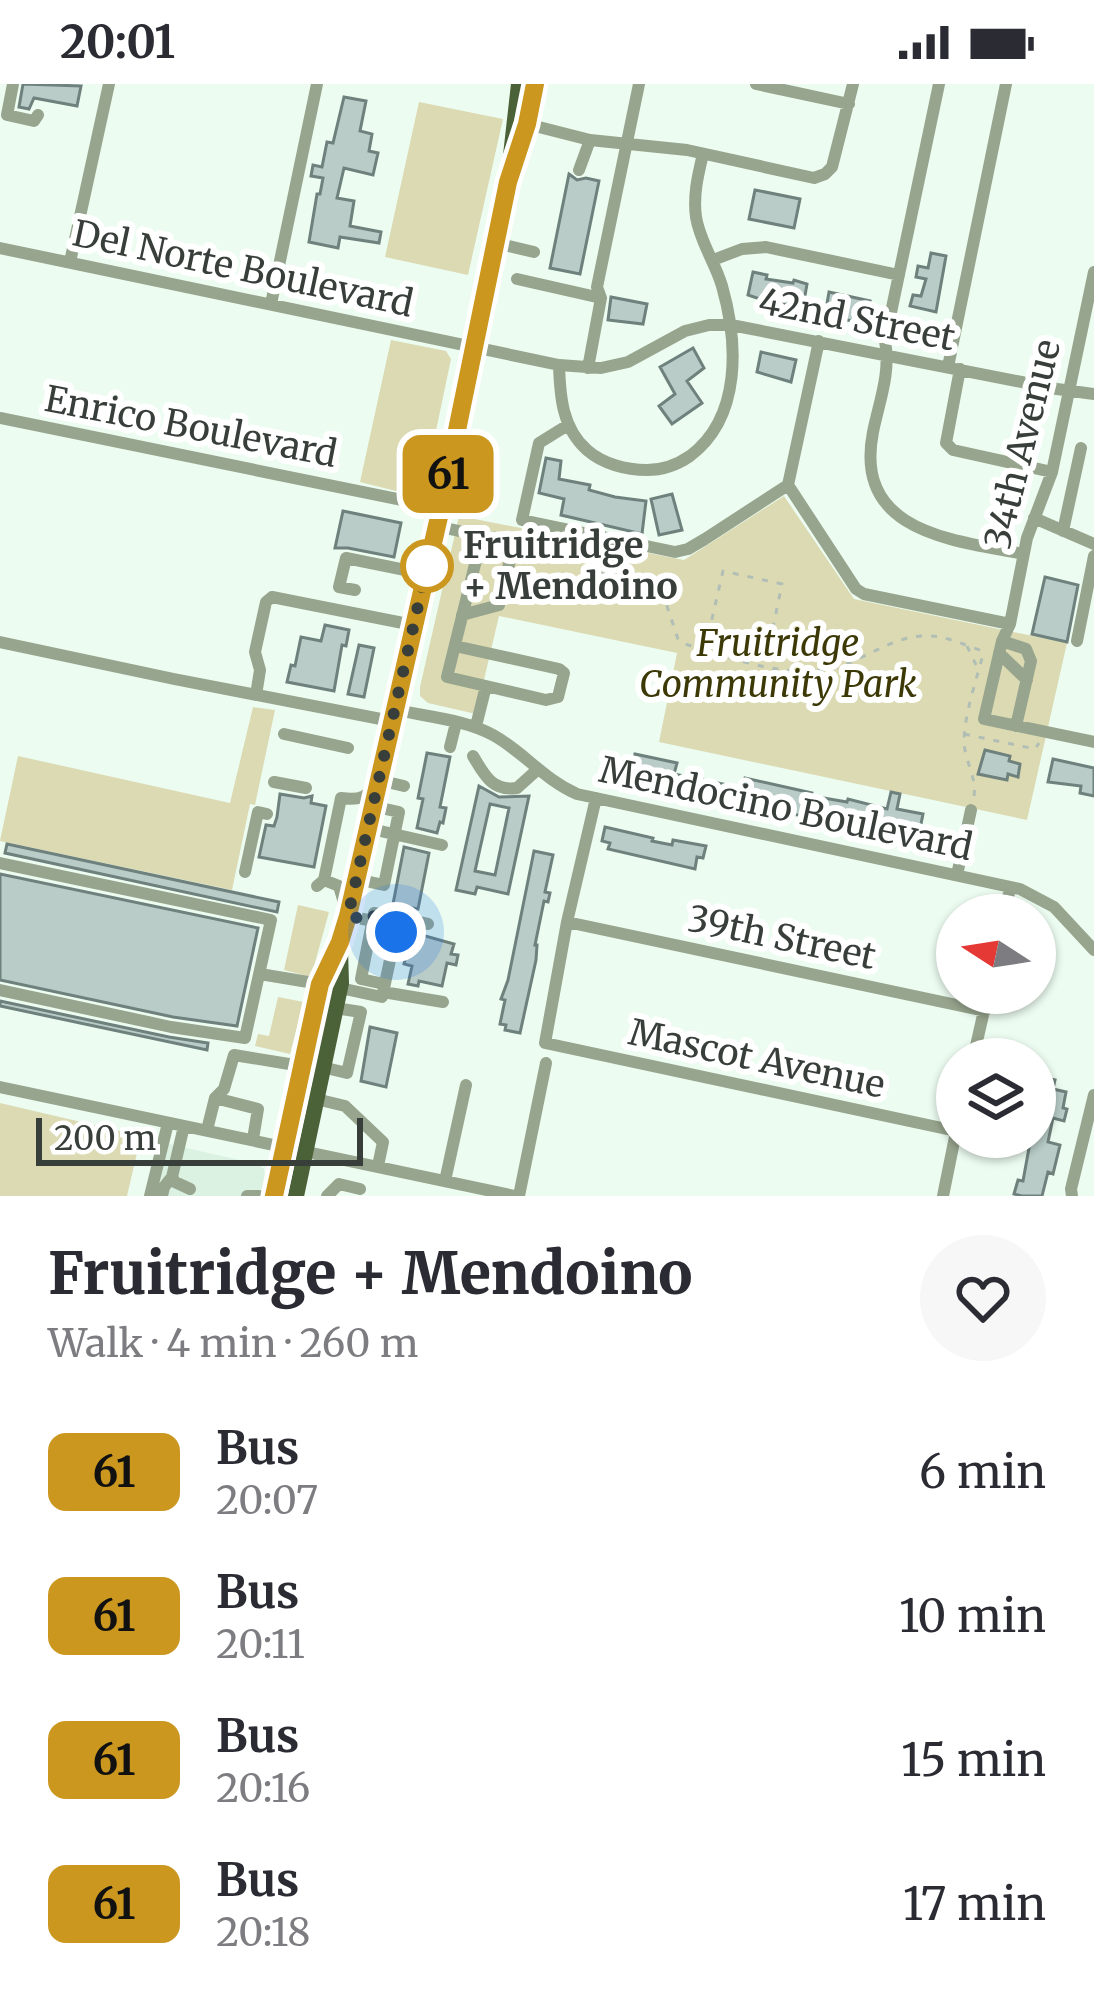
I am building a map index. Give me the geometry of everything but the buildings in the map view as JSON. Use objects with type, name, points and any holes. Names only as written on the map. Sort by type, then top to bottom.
[{"type":"main road","points":[[274,1196],[320,984],[348,916],[439,517],[508,182],[520,84]]},
{"type":"main road","points":[[508,182],[536,84]]},
{"type":"main road","points":[[296,1196],[340,988],[340,942]]},
{"type":"street","points":[[13,84],[7,115],[34,121],[38,115]]},
{"type":"street","points":[[70,262],[109,84]]},
{"type":"street","points":[[271,304],[317,84]]},
{"type":"street","points":[[589,368],[601,298],[597,287],[639,84]]},
{"type":"street","points":[[527,124],[590,140],[704,154],[820,177],[832,166],[853,84]]},
{"type":"street","points":[[939,84],[885,341],[888,357],[871,459],[875,482],[887,503],[927,533],[1023,554]]},
{"type":"street","points":[[1006,84],[954,368],[946,443],[953,450],[1052,472]]},
{"type":"street","points":[[763,85],[849,104]]},
{"type":"street","points":[[579,170],[590,140]]},
{"type":"street","points":[[559,365],[568,425],[590,452],[626,469],[652,470],[685,460],[713,434],[729,398],[731,325],[696,214],[695,192],[704,154]]},
{"type":"street","points":[[496,243],[534,252]]},
{"type":"street","name":"Del Norte Boulevard","points":[[0,248],[474,347]]},
{"type":"street","points":[[713,260],[742,249],[766,248],[899,275]]},
{"type":"street","name":"34th Avenue","points":[[1016,725],[984,719],[1023,554],[1052,472],[1094,272]]},
{"type":"street","points":[[518,279],[601,298]]},
{"type":"street","name":"42nd Street","points":[[474,347],[589,368],[628,362],[685,332],[731,325],[1094,394]]},
{"type":"street","points":[[568,425],[538,442],[522,520],[675,552],[688,549],[788,485],[819,341]]},
{"type":"street","name":"Enrico Boulevard","points":[[0,418],[439,517],[482,536]]},
{"type":"street","points":[[1064,531],[1082,448]]},
{"type":"street","points":[[788,485],[856,590],[1004,637],[1026,649],[1031,662],[1016,725],[1094,742]]},
{"type":"street","points":[[1034,518],[1094,544]]},
{"type":"street","points":[[454,646],[559,668],[564,673],[558,697],[546,700],[447,677],[454,646],[482,536],[502,539],[513,548],[499,604],[462,615]]},
{"type":"street","points":[[1077,641],[1094,556]]},
{"type":"street","points":[[355,590],[339,587],[346,558],[425,574]]},
{"type":"street","points":[[256,695],[260,670],[255,652],[266,602],[272,597],[413,625]]},
{"type":"street","points":[[1004,637],[1027,680]]},
{"type":"street","name":"Mendocino Boulevard","points":[[0,642],[256,695],[456,723],[478,739],[506,743],[561,787],[596,798],[1032,894],[1054,907],[1094,950]]},
{"type":"street","points":[[486,686],[478,739],[486,778],[501,788],[517,788],[537,770]]},
{"type":"street","points":[[450,746],[456,723]]},
{"type":"street","points":[[284,734],[348,748]]},
{"type":"street","points":[[381,939],[348,916],[339,886],[320,883],[341,798],[364,798],[378,780],[404,786]]},
{"type":"street","points":[[274,782],[306,788]]},
{"type":"street","points":[[568,922],[596,798]]},
{"type":"street","points":[[356,880],[383,885],[400,812],[372,806]]},
{"type":"street","points":[[957,875],[971,810]]},
{"type":"street","points":[[245,872],[258,812],[267,814]]},
{"type":"street","points":[[368,828],[442,844]]},
{"type":"street","points":[[0,862],[272,920],[245,1038],[0,990]]},
{"type":"street","points":[[1009,894],[1010,887]]},
{"type":"street","name":"39th Street","points":[[568,922],[936,1001]]},
{"type":"street","name":"Mascot Avenue","points":[[568,922],[545,1043],[936,1125]]},
{"type":"street","points":[[428,924],[381,939],[361,979],[443,1003]]},
{"type":"street","points":[[340,988],[382,997],[381,939]]},
{"type":"street","points":[[260,974],[320,984]]},
{"type":"street","points":[[322,1067],[347,1072],[361,1012],[335,1008]]},
{"type":"street","points":[[207,1130],[234,1055],[301,1066]]},
{"type":"street","points":[[0,1087],[445,1181],[472,1192],[517,1196],[546,1063]]},
{"type":"street","points":[[445,1181],[466,1085]]},
{"type":"street","points":[[1072,1196],[1094,1095]]},
{"type":"street","points":[[215,1098],[258,1108],[253,1139]]},
{"type":"street","points":[[316,1099],[344,1106],[383,1142],[361,1192],[339,1184]]},
{"type":"street","points":[[150,1196],[168,1123]]},
{"type":"street","points":[[163,1196],[184,1126]]},
{"type":"street","points":[[944,1196],[951,1158]]},
{"type":"street","points":[[327,1196],[339,1184],[345,1160]]},
{"type":"street","points":[[172,1177],[190,1189]]},
{"type":"street","points":[[248,1195],[259,1196]]},
{"type":"path","points":[[535,538],[612,578],[655,594],[666,603],[678,639],[685,644],[765,666],[826,670],[908,637],[934,635],[983,651]]},
{"type":"path","points":[[705,650],[723,571],[782,584],[765,666]]},
{"type":"path","points":[[967,646],[979,671]]},
{"type":"path","points":[[964,734],[1035,749],[1048,732]]},
{"type":"shaded area","points":[[169,1144],[257,1164],[264,1169],[261,1196],[156,1196]]},
{"type":"green space","points":[[419,102],[503,119],[468,275],[385,257]]},
{"type":"green space","points":[[391,340],[446,351],[451,359],[424,488],[412,495],[360,482]]},
{"type":"green space","name":"Fruitridge Community Park","points":[[784,496],[854,599],[1067,643],[1027,820],[659,742],[677,653],[499,616],[476,714],[428,703],[420,696],[459,516],[684,560]]},
{"type":"green space","points":[[253,707],[275,710],[232,890],[0,841],[18,756],[230,803]]},
{"type":"green space","points":[[298,905],[329,912],[311,977],[284,970]]},
{"type":"green space","points":[[278,997],[304,1002],[290,1054],[255,1046],[258,1034],[269,1036]]},
{"type":"green space","points":[[0,1103],[141,1136],[127,1196],[0,1196]]},
{"type":"bus line","name":"61","points":[[274,1196],[320,984],[348,916],[441,508],[508,182],[535,84]]},
{"type":"place","name":"Fruitridge + Mendoino","points":[[427,566]]},
{"type":"route","points":[[396,932],[399,918],[374,913],[373,921],[348,916],[427,566]]}]
